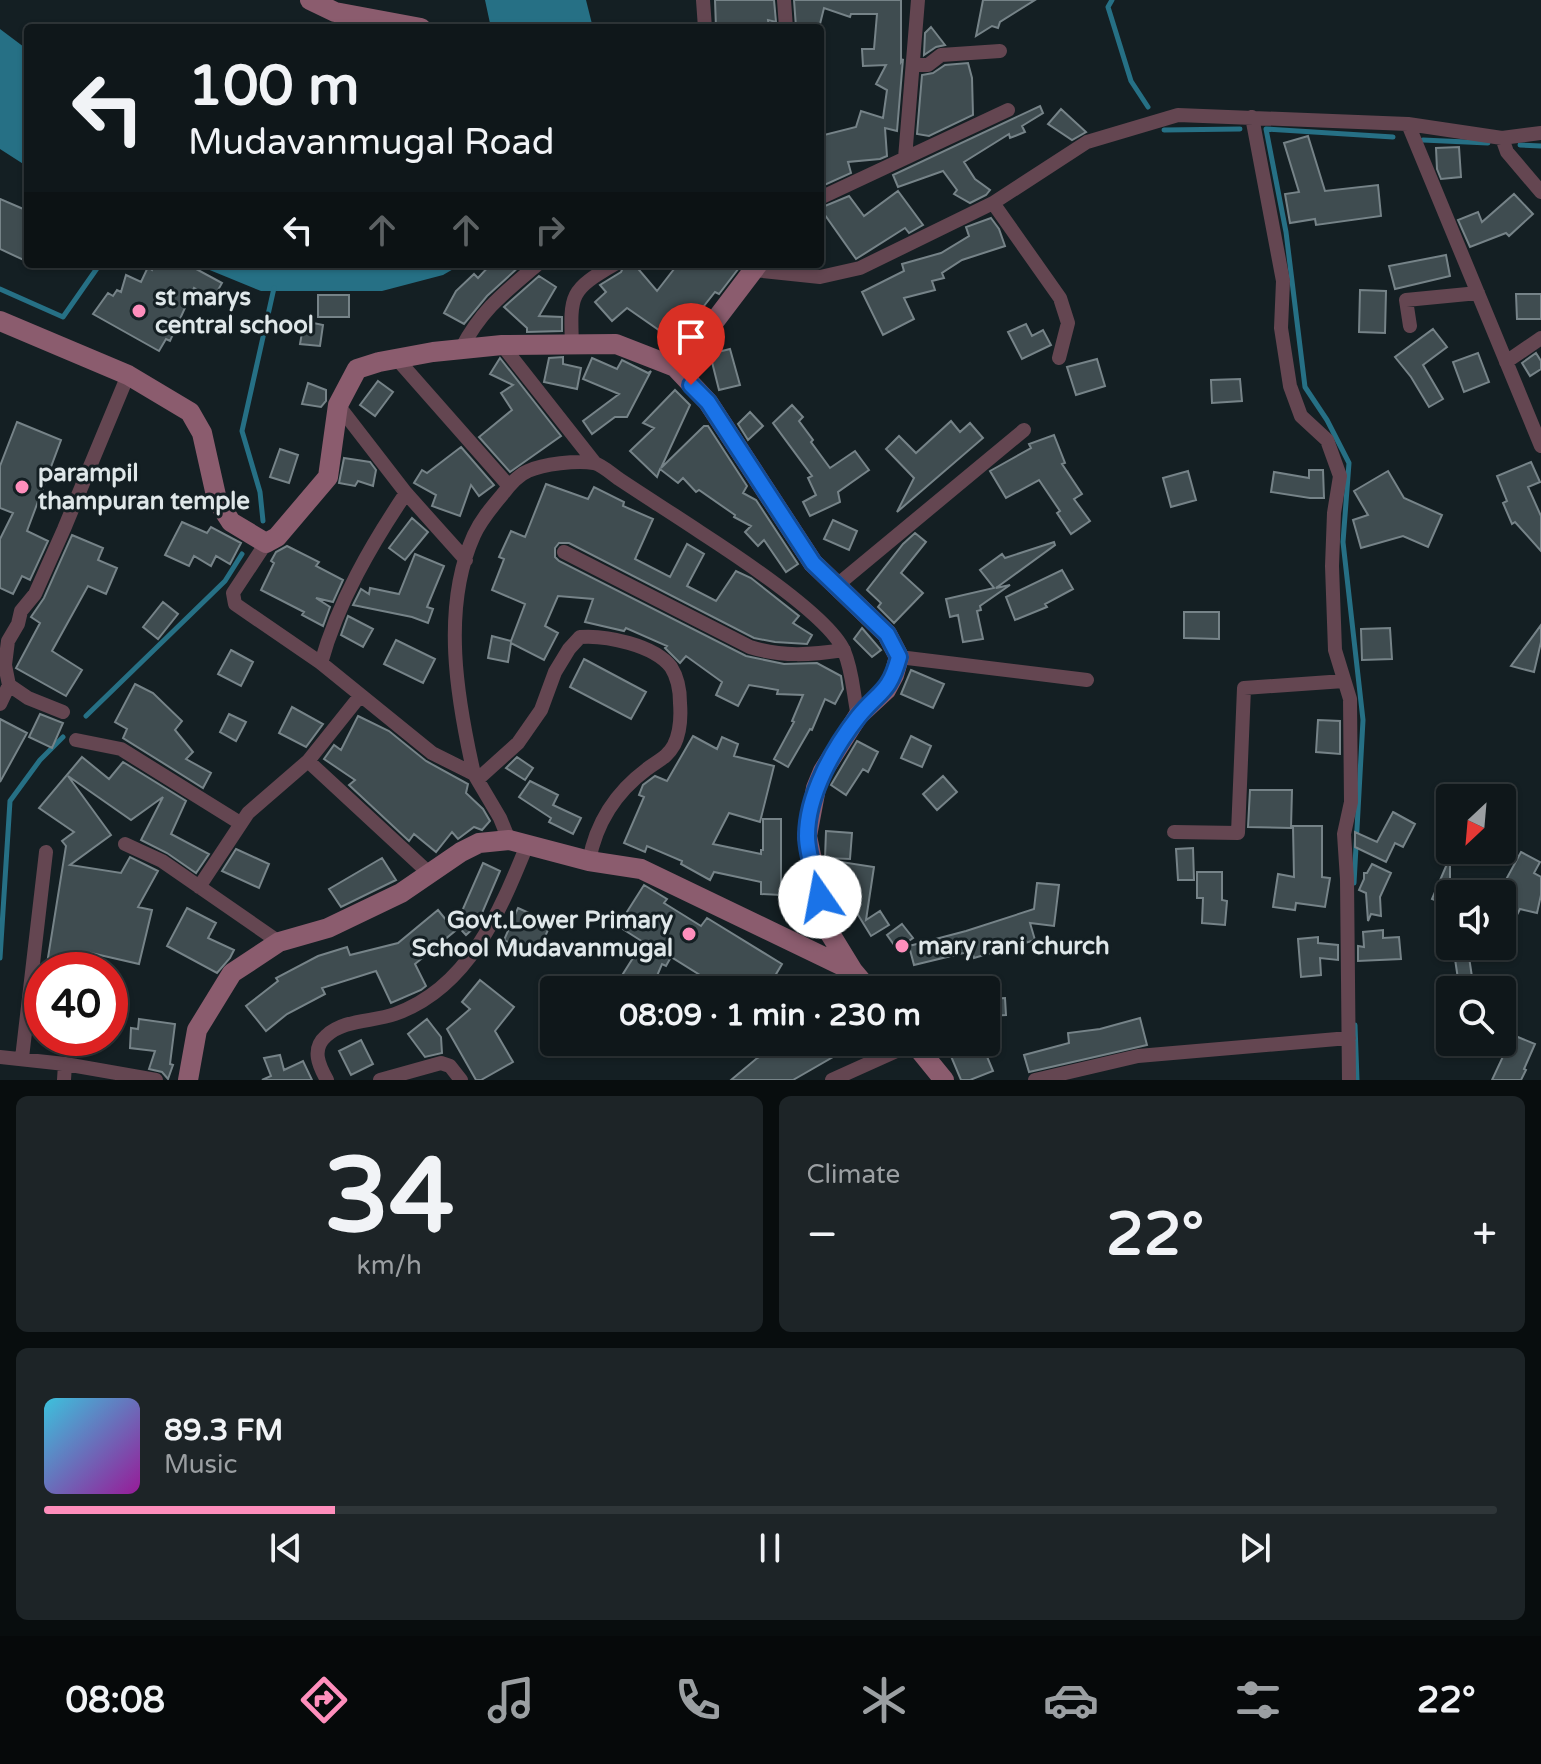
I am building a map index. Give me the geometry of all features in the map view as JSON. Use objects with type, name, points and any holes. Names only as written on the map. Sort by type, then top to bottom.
[{"type":"street","points":[[310,0],[335,12],[400,24]]},
{"type":"street","points":[[703,0],[705,24]]},
{"type":"street","points":[[784,0],[786,24]]},
{"type":"street","points":[[905,158],[918,0]]},
{"type":"street","points":[[913,65],[928,65],[941,55],[1000,51]]},
{"type":"street","points":[[824,196],[1008,110]]},
{"type":"street","points":[[762,268],[820,277],[860,268],[993,203],[1087,142],[1178,115],[1408,124],[1502,138],[1541,133]]},
{"type":"street","points":[[1252,117],[1283,281],[1281,328],[1290,386],[1301,416],[1327,440],[1340,476],[1334,513],[1332,566],[1335,650],[1350,699],[1351,802],[1344,834],[1349,1080]]},
{"type":"street","points":[[1408,124],[1541,446]]},
{"type":"street","points":[[1502,138],[1507,152],[1541,192]]},
{"type":"street","points":[[993,203],[1060,298],[1068,323],[1059,358]]},
{"type":"street","points":[[461,349],[475,322],[533,268]]},
{"type":"street","points":[[572,345],[570,309],[573,297],[581,286],[609,268]]},
{"type":"street","points":[[675,367],[695,347],[755,268]]},
{"type":"street","points":[[1410,326],[1406,300],[1478,293]]},
{"type":"street","points":[[0,321],[128,375],[190,412],[202,433],[217,500],[231,522],[266,543]]},
{"type":"street","points":[[1506,362],[1541,338]]},
{"type":"street","points":[[476,776],[432,753],[321,663],[235,604],[233,593],[266,543],[277,537],[328,477],[338,405],[357,369],[397,359],[502,345],[616,344],[675,367],[708,402],[813,563],[887,634],[899,657],[886,690],[858,716],[823,771],[816,788],[807,836],[826,927],[857,976]]},
{"type":"street","points":[[502,345],[595,463],[744,560],[833,633],[844,650],[852,675],[858,716]]},
{"type":"street","points":[[397,359],[509,486]]},
{"type":"street","points":[[0,704],[9,685],[5,665],[8,641],[18,624],[21,611],[35,594],[128,375]]},
{"type":"street","points":[[338,405],[406,493],[466,560]]},
{"type":"street","points":[[836,586],[1024,430]]},
{"type":"street","points":[[518,842],[476,776],[464,729],[455,637],[459,587],[473,537],[483,518],[525,471],[554,464],[595,463]]},
{"type":"street","points":[[321,663],[331,626],[386,522],[406,493]]},
{"type":"street","points":[[564,552],[750,647],[769,653],[813,655],[844,650]]},
{"type":"street","points":[[476,776],[518,743],[541,710],[555,672],[580,637],[601,635],[626,640],[670,666],[679,685],[681,715],[675,744],[662,761],[648,768],[609,806],[593,839],[589,861]]},
{"type":"street","points":[[899,657],[1087,680]]},
{"type":"street","points":[[1174,832],[1238,833],[1244,688],[1344,681]]},
{"type":"street","points":[[9,685],[28,698],[63,712]]},
{"type":"street","points":[[199,887],[248,813],[308,761],[360,696]]},
{"type":"street","points":[[76,740],[121,749],[240,823]]},
{"type":"street","points":[[308,761],[430,874]]},
{"type":"street","points":[[327,1080],[319,1067],[317,1049],[325,1036],[344,1025],[395,1014],[429,997],[484,940],[504,902],[518,842]]},
{"type":"street","points":[[188,1080],[197,1030],[232,973],[279,942],[328,928],[401,893],[479,843],[518,842],[589,861],[641,869],[853,971]]},
{"type":"street","points":[[125,844],[151,854],[279,942]]},
{"type":"street","points":[[22,1058],[46,852]]},
{"type":"street","points":[[1035,1080],[1138,1056],[1349,1038]]},
{"type":"street","points":[[832,1080],[885,1056]]},
{"type":"street","points":[[924,1056],[944,1080]]},
{"type":"street","points":[[0,1057],[65,1064],[156,1080]]},
{"type":"street","points":[[380,1080],[441,1063],[450,1066],[461,1080]]},
{"type":"street","points":[[64,1080],[65,1064]]},
{"type":"water","points":[[485,0],[586,0],[592,24],[490,24]]},
{"type":"water","points":[[0,29],[24,47],[24,164],[0,149]]},
{"type":"water","points":[[205,268],[455,268],[443,275],[382,291],[261,291]]},
{"type":"building","points":[[715,0],[774,0],[776,22],[716,24]]},
{"type":"building","points":[[794,0],[901,0],[901,62],[903,59],[897,131],[885,128],[887,156],[848,162],[851,173],[824,185],[824,135],[856,127],[861,111],[883,118],[887,90],[876,84],[886,65],[863,66],[862,49],[874,49],[877,14],[851,14],[850,17],[824,8],[820,24],[796,24]]},
{"type":"building","points":[[983,0],[1035,0],[1000,22],[998,28],[992,26],[976,36]]},
{"type":"building","points":[[931,27],[945,45],[924,55],[925,33]]},
{"type":"building","points":[[968,63],[972,78],[973,115],[929,136],[917,134],[922,75],[933,73],[945,65]]},
{"type":"building","points":[[1040,106],[1043,113],[1022,126],[1025,132],[1010,138],[1009,134],[964,162],[975,179],[990,190],[986,195],[970,203],[954,194],[957,190],[943,171],[898,187],[893,175]]},
{"type":"building","points":[[1061,109],[1086,132],[1072,140],[1048,124]]},
{"type":"building","points":[[1308,136],[1325,191],[1378,185],[1381,216],[1316,225],[1315,219],[1290,223],[1285,194],[1299,192],[1284,143]]},
{"type":"building","points":[[1459,147],[1461,177],[1441,179],[1436,148]]},
{"type":"building","points":[[898,191],[923,225],[909,233],[905,228],[856,259],[824,214],[824,206],[849,196],[864,216]]},
{"type":"building","points":[[1514,194],[1533,214],[1509,236],[1506,233],[1470,247],[1458,220],[1478,212],[1482,222]]},
{"type":"building","points":[[0,199],[24,209],[24,260],[0,249]]},
{"type":"building","points":[[991,218],[1005,246],[962,260],[942,273],[944,278],[932,281],[935,290],[904,298],[914,319],[883,335],[862,292],[904,271],[902,264],[941,253],[969,236],[966,227]]},
{"type":"building","points":[[1446,255],[1450,276],[1395,289],[1389,266]]},
{"type":"building","name":"st marys central school","points":[[148,268],[194,268],[222,283],[213,299],[194,288],[170,341],[166,339],[159,351],[93,314],[108,293],[113,296],[117,290],[121,292],[126,275],[141,282]]},
{"type":"building","points":[[487,268],[518,268],[487,296],[464,324],[444,313],[456,291],[474,274],[478,278]]},
{"type":"building","points":[[623,268],[637,268],[657,291],[675,268],[739,268],[719,294],[715,292],[700,311],[679,344],[627,308],[612,321],[595,302],[606,292],[600,285]]},
{"type":"building","points":[[539,276],[556,287],[539,316],[562,317],[562,331],[527,332],[527,328],[504,307]]},
{"type":"building","points":[[1360,290],[1386,291],[1385,333],[1359,332]]},
{"type":"building","points":[[1516,294],[1541,294],[1541,319],[1517,319]]},
{"type":"building","points":[[318,295],[349,295],[349,317],[318,317]]},
{"type":"building","points":[[304,321],[323,325],[320,346],[300,344]]},
{"type":"building","points":[[1026,324],[1032,336],[1043,330],[1051,345],[1022,359],[1008,332]]},
{"type":"building","points":[[1433,329],[1447,347],[1423,365],[1443,399],[1429,407],[1395,357]]},
{"type":"building","points":[[730,349],[740,385],[719,390],[710,354]]},
{"type":"building","points":[[1478,353],[1489,382],[1464,392],[1453,362]]},
{"type":"building","points":[[1536,353],[1541,369],[1530,376],[1522,363]]},
{"type":"building","points":[[563,357],[563,364],[581,368],[577,389],[544,382],[549,358]]},
{"type":"building","points":[[500,358],[561,436],[510,472],[479,437],[512,410],[501,393],[513,385],[490,374]]},
{"type":"building","points":[[592,358],[617,369],[622,360],[648,373],[651,371],[627,417],[615,417],[592,434],[583,421],[619,394],[583,379]]},
{"type":"building","points":[[1097,359],[1105,386],[1076,395],[1067,367]]},
{"type":"building","points":[[1240,379],[1242,401],[1212,403],[1211,380]]},
{"type":"building","points":[[378,381],[393,392],[375,416],[360,405]]},
{"type":"building","points":[[308,383],[326,390],[326,401],[321,407],[302,404]]},
{"type":"building","points":[[675,390],[690,405],[661,468],[704,426],[708,426],[747,486],[743,493],[756,500],[798,564],[786,572],[764,540],[758,546],[745,532],[751,526],[699,490],[696,492],[683,478],[678,483],[660,469],[657,477],[630,451],[654,428],[643,423]]},
{"type":"building","points":[[792,405],[803,417],[799,421],[830,468],[855,451],[869,470],[838,492],[840,502],[810,516],[803,502],[816,495],[808,478],[812,476],[773,423]]},
{"type":"building","points":[[750,412],[763,426],[748,440],[738,424]]},
{"type":"building","points":[[951,421],[960,432],[970,423],[983,438],[897,512],[914,478],[886,449],[899,436],[916,453]]},
{"type":"building","name":"parampil thampuran temple","points":[[17,422],[61,440],[27,531],[48,541],[30,580],[22,576],[13,594],[0,588],[0,539],[13,513],[0,508],[0,466]]},
{"type":"building","points":[[1054,435],[1065,463],[1062,464],[1082,494],[1074,499],[1090,521],[1071,534],[1039,480],[1006,498],[990,471],[1031,448],[1029,444]]},
{"type":"building","points":[[461,447],[494,485],[479,496],[471,485],[460,516],[432,506],[436,495],[414,483],[422,470],[427,473]]},
{"type":"building","points":[[280,449],[298,455],[289,483],[270,477]]},
{"type":"building","points":[[344,458],[370,462],[376,470],[373,486],[358,481],[355,486],[339,483]]},
{"type":"building","points":[[1531,462],[1540,482],[1528,487],[1541,516],[1541,551],[1515,522],[1512,524],[1497,476]]},
{"type":"building","points":[[1309,470],[1323,470],[1324,498],[1271,492],[1274,472],[1309,478]]},
{"type":"building","points":[[1188,471],[1196,500],[1171,507],[1163,478]]},
{"type":"building","points":[[1388,471],[1404,498],[1442,515],[1428,547],[1403,536],[1361,548],[1353,520],[1368,515],[1354,491]]},
{"type":"building","points":[[546,484],[588,499],[594,487],[624,502],[623,506],[653,519],[635,559],[670,577],[687,544],[704,554],[687,586],[716,601],[736,571],[751,578],[799,616],[793,623],[812,635],[807,644],[754,638],[569,543],[559,543],[555,548],[555,557],[559,561],[746,656],[784,664],[817,663],[841,676],[843,689],[835,704],[825,699],[812,730],[788,767],[774,759],[794,722],[803,695],[777,694],[778,690],[749,685],[738,706],[716,695],[722,682],[686,656],[680,663],[665,648],[667,646],[626,628],[624,631],[585,622],[593,599],[558,596],[545,626],[558,633],[544,660],[511,643],[508,662],[488,658],[492,636],[511,641],[525,604],[492,590],[504,559],[499,557],[511,531],[525,537]]},
{"type":"building","points":[[412,518],[428,532],[405,560],[389,548]]},
{"type":"building","points":[[833,520],[857,531],[849,550],[824,539]]},
{"type":"building","points":[[182,522],[207,533],[211,527],[241,543],[230,564],[216,556],[211,566],[194,556],[189,566],[165,555]]},
{"type":"building","points":[[915,533],[926,542],[901,573],[923,593],[894,623],[878,607],[881,603],[867,590]]},
{"type":"building","points":[[72,535],[103,548],[98,560],[117,568],[106,594],[88,586],[52,651],[82,670],[66,696],[16,668],[40,623],[31,617],[44,598]]},
{"type":"building","points":[[1054,542],[1055,545],[996,588],[1010,585],[980,606],[981,610],[977,611],[983,639],[963,642],[958,615],[950,617],[946,599],[994,588],[980,570],[1002,554],[1005,558]]},
{"type":"building","points":[[287,546],[319,562],[316,566],[343,580],[333,602],[316,598],[330,607],[323,626],[302,615],[304,612],[261,590],[276,552]]},
{"type":"building","points":[[415,554],[444,566],[427,607],[433,609],[428,623],[353,605],[361,589],[369,594],[370,588],[399,594]]},
{"type":"building","points":[[1062,570],[1073,589],[1045,604],[1047,607],[1015,620],[1006,597]]},
{"type":"building","points":[[163,602],[178,614],[158,639],[143,627]]},
{"type":"building","points":[[1184,612],[1219,612],[1219,639],[1184,638]]},
{"type":"building","points":[[348,616],[373,629],[363,647],[341,635]]},
{"type":"building","points":[[1541,625],[1541,642],[1534,672],[1511,666]]},
{"type":"building","points":[[862,628],[881,650],[872,657],[854,639]]},
{"type":"building","points":[[1390,628],[1392,659],[1362,660],[1361,629]]},
{"type":"building","points":[[396,640],[435,659],[423,683],[384,664]]},
{"type":"building","points":[[231,650],[253,662],[241,686],[218,674]]},
{"type":"building","points":[[584,659],[646,692],[631,719],[570,687]]},
{"type":"building","points":[[911,670],[944,684],[933,708],[901,694]]},
{"type":"building","points":[[135,684],[153,693],[182,721],[175,730],[193,752],[186,759],[211,773],[203,788],[123,738],[127,729],[115,722]]},
{"type":"building","points":[[292,707],[323,724],[306,747],[279,733]]},
{"type":"building","points":[[40,714],[63,723],[52,748],[29,737]]},
{"type":"building","points":[[229,714],[246,722],[236,741],[220,732]]},
{"type":"building","points":[[358,716],[389,731],[426,761],[468,784],[466,793],[483,809],[490,821],[482,830],[474,827],[458,839],[452,832],[436,852],[414,834],[409,841],[349,785],[355,780],[324,759],[334,745],[341,750]]},
{"type":"building","points":[[0,719],[27,733],[0,782]]},
{"type":"building","points":[[1318,720],[1340,721],[1340,754],[1316,752]]},
{"type":"building","points":[[693,736],[717,749],[722,737],[738,744],[734,756],[774,766],[760,822],[729,813],[713,844],[761,854],[763,819],[781,819],[781,895],[761,894],[761,882],[714,872],[710,880],[681,864],[682,861],[647,846],[645,852],[624,843],[644,797],[639,795],[643,785],[655,776],[667,781]]},
{"type":"building","points":[[911,736],[931,746],[922,767],[901,758]]},
{"type":"building","points":[[857,741],[878,752],[868,772],[863,769],[846,795],[831,785]]},
{"type":"building","points":[[82,757],[109,779],[123,762],[186,801],[171,834],[209,854],[196,873],[141,840],[163,797],[131,820],[68,776],[111,835],[70,865],[121,873],[130,857],[158,871],[138,907],[152,910],[139,964],[128,961],[128,952],[49,952],[66,846],[62,841],[74,832],[39,808]]},
{"type":"building","points":[[517,757],[533,768],[525,780],[506,768]]},
{"type":"building","points":[[943,776],[957,792],[937,810],[923,794]]},
{"type":"building","points":[[530,781],[558,795],[553,805],[581,818],[573,834],[549,822],[551,818],[519,797]]},
{"type":"building","points":[[1250,790],[1292,790],[1291,828],[1248,827]]},
{"type":"building","points":[[1393,812],[1415,824],[1403,847],[1395,843],[1386,862],[1355,847],[1355,832],[1377,842]]},
{"type":"building","points":[[1293,826],[1322,826],[1322,877],[1330,878],[1325,907],[1296,903],[1295,910],[1273,907],[1278,874],[1294,877]]},
{"type":"building","points":[[826,831],[852,833],[850,859],[825,858]]},
{"type":"building","points":[[1193,848],[1194,880],[1178,880],[1176,849]]},
{"type":"building","points":[[236,849],[269,864],[259,888],[222,871]]},
{"type":"building","points":[[1521,852],[1540,862],[1534,873],[1541,877],[1537,913],[1520,909],[1516,917],[1516,880],[1506,880]]},
{"type":"building","points":[[382,858],[396,880],[341,907],[329,889]]},
{"type":"building","points":[[841,862],[874,867],[866,920],[880,911],[889,925],[871,936],[855,910],[835,907]]},
{"type":"building","points":[[483,863],[500,871],[477,925],[466,935],[452,920],[463,909]]},
{"type":"building","points":[[1372,864],[1391,873],[1380,897],[1381,916],[1371,914],[1368,921],[1366,893],[1359,890],[1364,873]]},
{"type":"building","points":[[1447,864],[1450,864],[1452,880],[1440,880]]},
{"type":"building","points":[[1197,872],[1222,872],[1222,900],[1227,901],[1225,925],[1202,923],[1203,898],[1197,898]]},
{"type":"building","points":[[1037,883],[1059,885],[1054,926],[1030,923],[1035,940],[974,958],[972,951],[914,965],[909,946],[1034,909]]},
{"type":"building","name":"Govt.Lower Primary School Mudavanmugal","points":[[644,885],[667,899],[664,903],[701,926],[707,918],[782,964],[775,976],[702,976],[671,957],[666,966],[662,964],[657,976],[622,976],[643,942],[618,926]]},
{"type":"building","points":[[187,908],[216,923],[208,938],[234,950],[217,973],[167,946]]},
{"type":"building","points":[[518,908],[551,923],[537,955],[504,940]]},
{"type":"building","points":[[438,910],[455,931],[415,964],[426,986],[421,990],[391,1003],[376,971],[322,988],[325,994],[287,1014],[266,1031],[246,1006],[278,981],[276,978],[318,956],[347,947],[350,955],[398,943]]},
{"type":"building","points":[[902,924],[913,938],[897,949],[887,935]]},
{"type":"building","points":[[1383,930],[1383,938],[1399,937],[1401,959],[1358,961],[1358,946],[1364,947],[1363,932]]},
{"type":"building","points":[[1318,937],[1318,943],[1338,945],[1338,960],[1320,958],[1321,975],[1301,977],[1298,939]]},
{"type":"building","points":[[1455,960],[1469,960],[1472,976],[1458,976]]},
{"type":"building","points":[[480,980],[514,1007],[495,1031],[513,1062],[476,1080],[447,1029],[470,1009],[462,1002]]},
{"type":"building","points":[[1000,998],[1005,998],[1006,1015],[1000,1015]]},
{"type":"building","points":[[1140,1018],[1147,1045],[1029,1072],[1024,1055],[1069,1043],[1068,1033],[1100,1029]]},
{"type":"building","points":[[139,1019],[175,1024],[170,1064],[173,1065],[168,1079],[162,1072],[149,1069],[155,1051],[130,1048],[131,1028],[138,1029]]},
{"type":"building","points":[[427,1019],[441,1037],[442,1053],[425,1057],[408,1034]]},
{"type":"building","points":[[1516,1036],[1535,1044],[1521,1080],[1492,1080],[1503,1056],[1516,1056]]},
{"type":"building","points":[[361,1040],[373,1064],[351,1075],[339,1051]]},
{"type":"building","points":[[280,1055],[284,1070],[303,1061],[312,1080],[262,1080],[271,1076],[264,1058]]},
{"type":"building","points":[[761,1056],[835,1056],[793,1080],[731,1080]]},
{"type":"building","points":[[951,1056],[987,1056],[993,1071],[970,1080],[961,1080]]},
{"type":"waterway","points":[[1112,0],[1108,7],[1131,81],[1148,107]]},
{"type":"waterway","points":[[1164,130],[1240,129]]},
{"type":"waterway","points":[[1354,883],[1363,720],[1343,542],[1349,463],[1327,420],[1305,387],[1286,232],[1266,129],[1393,137]]},
{"type":"waterway","points":[[1423,140],[1488,143]]},
{"type":"waterway","points":[[1520,145],[1541,146]]},
{"type":"waterway","points":[[0,289],[63,317],[97,268]]},
{"type":"waterway","points":[[263,521],[260,492],[242,431],[274,288]]},
{"type":"waterway","points":[[86,716],[225,581],[242,554]]},
{"type":"waterway","points":[[0,958],[10,801],[40,760],[63,737]]},
{"type":"waterway","points":[[1355,1025],[1357,1080]]},
{"type":"place","name":"st marys central school","points":[[139,311]]},
{"type":"place","name":"parampil thampuran temple","points":[[22,487]]},
{"type":"place","name":"Govt.Lower Primary School Mudavanmugal","points":[[689,934]]},
{"type":"place","name":"mary rani church","points":[[902,946]]},
{"type":"route","points":[[691,385],[708,402],[813,563],[887,634],[899,657],[886,690],[858,716],[823,771],[816,788],[807,836],[820,897]]}]
